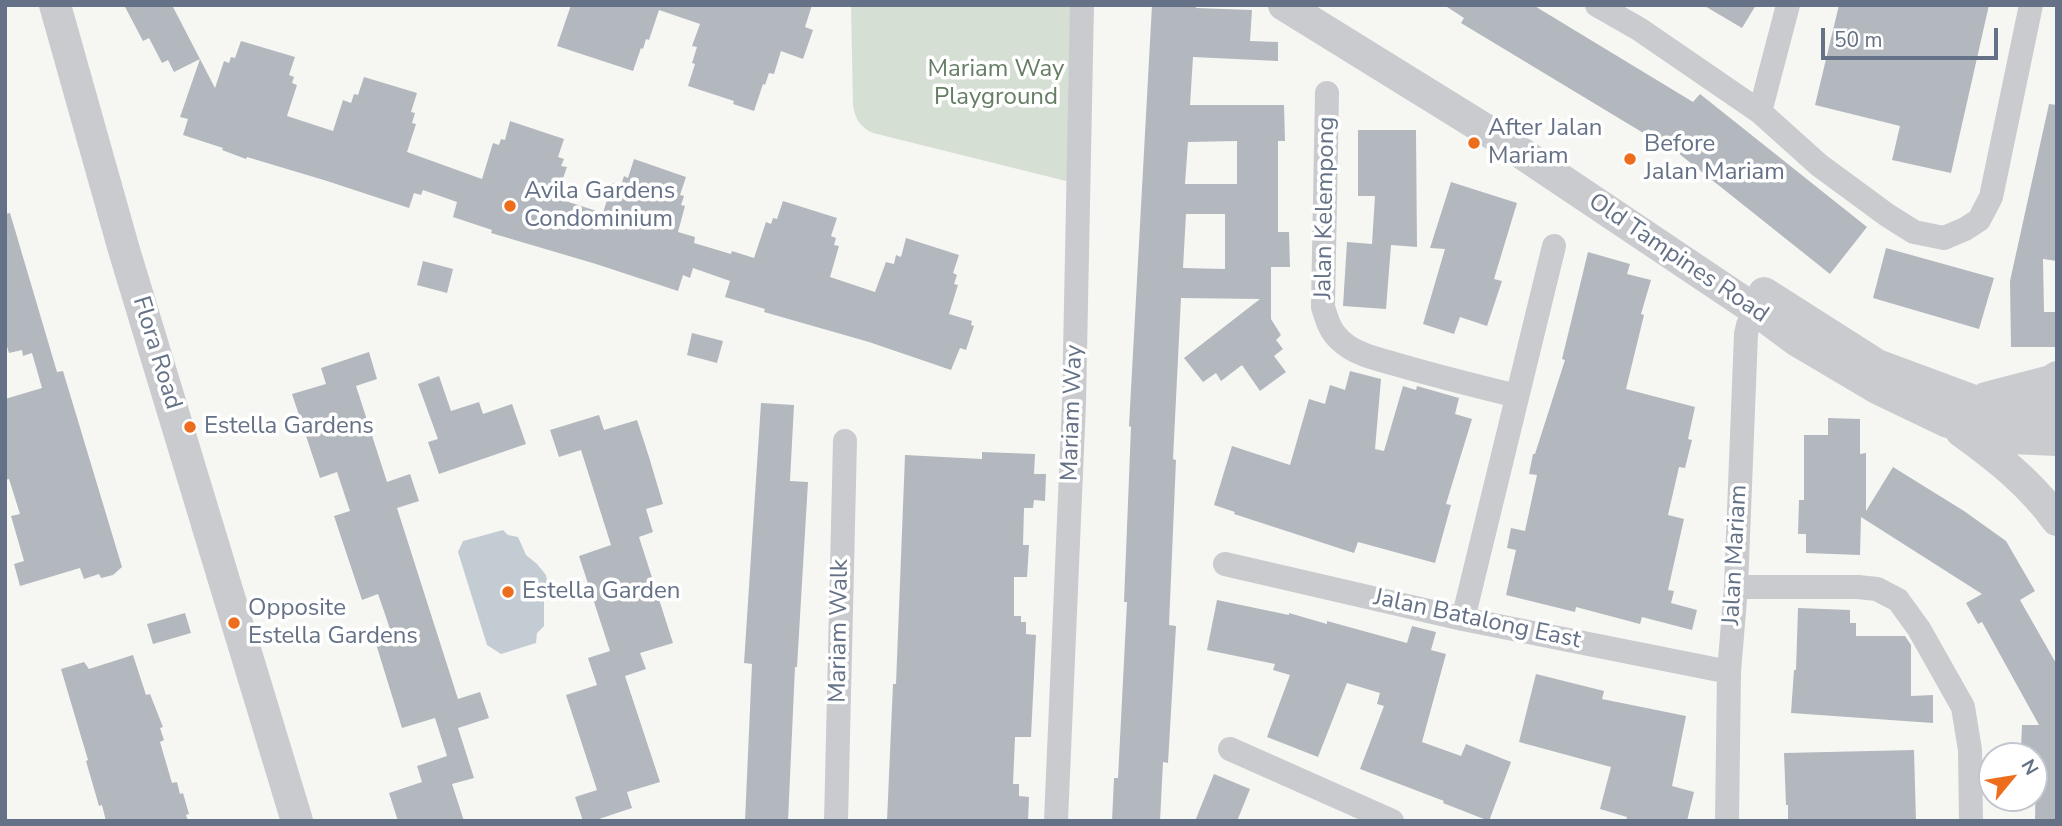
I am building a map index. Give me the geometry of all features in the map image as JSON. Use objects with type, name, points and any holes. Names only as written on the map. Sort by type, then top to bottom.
[{"type":"street","name":"Flora Road","points":[[55,5],[124,250],[297,821]]},
{"type":"street","name":"Mariam Way","points":[[1056,821],[1074,403],[1082,5]]},
{"type":"street","name":"Old Tampines Road","points":[[1284,5],[1762,303],[1877,365],[1974,401],[2021,410],[2057,411]]},
{"type":"street","name":"Old Tampines Road","points":[[1321,5],[1509,121],[1762,303],[1796,340],[1877,388],[1948,422],[2011,438],[2057,440]]},
{"type":"street","points":[[1597,5],[1639,29],[1760,112],[1819,165],[1887,215],[1914,232],[1944,238],[1979,220],[1991,197],[2031,5]]},
{"type":"street","points":[[1760,112],[1788,5]]},
{"type":"street","name":"Jalan Kelempong","points":[[1328,93],[1323,307],[1331,330],[1342,343],[1384,361],[1517,396]]},
{"type":"street","points":[[1463,619],[1554,246]]},
{"type":"street","name":"Jalan Mariam","points":[[1727,821],[1729,672],[1746,334],[1748,325],[1762,303]]},
{"type":"street","points":[[1974,401],[2051,381],[2057,377]]},
{"type":"street","points":[[1948,422],[2005,463],[2057,520]]},
{"type":"street","name":"Mariam Walk","points":[[836,821],[845,441]]},
{"type":"street","name":"Jalan Batalong East","points":[[1225,564],[1463,619],[1729,672]]},
{"type":"street","points":[[1735,587],[1858,587],[1877,589],[1898,600],[1919,629],[1963,707],[1970,750],[1971,821]]},
{"type":"street","points":[[1230,749],[1392,821]]},
{"type":"green space","name":"Mariam Way Playground","points":[[851,5],[1078,5],[1074,183],[873,133],[861,125],[853,105]]},
{"type":"shaded area","name":"Estella Garden","points":[[503,530],[508,535],[518,537],[526,555],[546,575],[548,586],[544,598],[544,626],[537,633],[536,643],[501,654],[487,645],[458,552],[463,541]]},
{"type":"building","points":[[124,5],[172,5],[200,59],[174,72],[168,60],[162,63],[149,38],[143,41]]},
{"type":"building","points":[[571,5],[812,5],[805,27],[813,30],[803,59],[781,51],[774,74],[769,73],[765,85],[763,84],[754,111],[733,104],[734,101],[688,86],[697,47],[692,46],[700,24],[659,10],[649,40],[646,39],[643,49],[641,48],[633,71],[557,46]]},
{"type":"building","points":[[1152,5],[1196,5],[1196,8],[1252,10],[1250,41],[1278,42],[1278,61],[1193,57],[1190,105],[1284,105],[1285,141],[1278,141],[1278,232],[1289,232],[1290,267],[1271,267],[1271,319],[1281,335],[1276,340],[1283,349],[1274,356],[1286,372],[1260,391],[1242,365],[1221,381],[1216,373],[1203,382],[1184,358],[1260,299],[1181,298],[1169,625],[1176,626],[1168,763],[1163,762],[1160,821],[1112,821],[1114,778],[1118,778],[1127,602],[1124,602],[1129,426]],"holes":[[[1237,141],[1237,184],[1185,184],[1188,142]],[[1186,214],[1225,214],[1225,269],[1183,268]]]},
{"type":"building","points":[[1444,5],[1533,5],[1693,102],[1700,94],[1867,227],[1830,274],[1648,129],[1645,134],[1461,23],[1464,18]]},
{"type":"building","points":[[1703,5],[1756,5],[1742,28]]},
{"type":"building","points":[[1839,5],[1989,5],[1951,173],[1892,160],[1900,126],[1815,105]]},
{"type":"building","points":[[241,41],[295,57],[289,75],[294,77],[292,83],[297,85],[287,116],[333,131],[343,100],[351,103],[354,94],[358,95],[364,77],[417,93],[411,112],[415,113],[412,123],[416,124],[407,152],[482,179],[493,143],[499,145],[501,139],[505,140],[510,121],[564,139],[558,157],[564,159],[561,166],[567,167],[556,198],[603,213],[612,183],[621,185],[624,176],[628,178],[634,159],[686,177],[680,195],[684,196],[681,205],[685,206],[678,232],[695,237],[694,243],[731,254],[732,251],[754,258],[766,222],[771,224],[773,218],[777,219],[783,201],[837,218],[831,236],[836,238],[834,245],[839,246],[830,277],[875,292],[886,262],[894,264],[896,255],[901,257],[906,238],[959,255],[953,273],[957,275],[954,284],[958,285],[949,314],[972,321],[971,325],[974,326],[966,350],[960,348],[951,370],[869,342],[764,312],[765,309],[725,297],[730,281],[693,268],[690,278],[683,275],[678,291],[491,233],[492,230],[453,217],[457,202],[423,190],[421,195],[414,193],[409,208],[222,150],[223,148],[183,135],[188,119],[180,117],[200,59],[215,88],[224,61],[229,63],[231,57],[235,58]]},
{"type":"building","points":[[2049,104],[2057,105],[2057,261],[2043,259],[2044,312],[2057,312],[2057,347],[2011,347],[2010,281]]},
{"type":"building","points":[[1358,130],[1416,130],[1417,247],[1391,245],[1386,309],[1343,306],[1347,242],[1372,244],[1375,196],[1358,196]]},
{"type":"building","points":[[1451,182],[1517,203],[1494,279],[1502,281],[1487,326],[1460,317],[1454,334],[1423,324],[1445,249],[1430,248]]},
{"type":"building","points":[[10,213],[57,372],[63,371],[122,567],[113,575],[101,578],[99,574],[84,579],[80,568],[20,586],[14,564],[24,561],[11,516],[20,514],[9,479],[5,480],[5,399],[42,388],[32,353],[23,356],[22,350],[9,353],[5,340],[5,214]]},
{"type":"building","points":[[1886,248],[1994,278],[1979,329],[1873,298]]},
{"type":"building","points":[[1588,252],[1630,264],[1627,274],[1651,280],[1641,314],[1644,315],[1626,389],[1695,407],[1688,439],[1692,440],[1685,468],[1679,467],[1668,515],[1684,519],[1668,590],[1674,591],[1671,603],[1697,610],[1692,630],[1642,617],[1640,624],[1576,607],[1575,612],[1506,595],[1516,550],[1507,548],[1511,528],[1525,531],[1537,475],[1529,474],[1533,454],[1565,360],[1562,359]]},
{"type":"building","points":[[423,261],[453,269],[447,293],[417,285]]},
{"type":"building","points":[[692,333],[723,341],[717,363],[687,355]]},
{"type":"building","points":[[369,352],[377,379],[356,386],[387,482],[410,474],[419,501],[397,508],[458,699],[480,692],[489,718],[458,728],[474,778],[452,784],[464,821],[398,821],[389,793],[422,782],[417,766],[447,756],[435,718],[402,728],[376,644],[393,639],[386,617],[378,594],[362,600],[334,516],[350,511],[337,472],[320,478],[292,394],[326,384],[321,368]]},
{"type":"building","points":[[1350,371],[1381,379],[1375,449],[1384,451],[1403,386],[1416,390],[1417,386],[1459,398],[1455,414],[1472,419],[1446,504],[1451,505],[1435,563],[1358,542],[1354,553],[1214,505],[1232,446],[1290,465],[1309,399],[1325,404],[1330,385],[1345,390]]},
{"type":"building","points":[[439,376],[451,411],[479,402],[483,414],[512,404],[526,444],[439,474],[428,442],[438,439],[418,384]]},
{"type":"building","points":[[761,403],[794,405],[790,481],[808,482],[788,821],[745,821],[752,664],[744,663]]},
{"type":"building","points":[[599,415],[604,430],[637,420],[663,504],[646,509],[653,532],[639,537],[673,643],[640,653],[646,669],[625,676],[660,782],[627,792],[632,808],[593,821],[583,821],[575,797],[597,790],[566,695],[597,685],[588,658],[610,651],[579,556],[611,545],[581,450],[559,457],[550,430]]},
{"type":"building","points":[[1828,418],[1860,419],[1860,454],[1866,453],[1866,511],[1893,467],[2006,541],[2035,591],[2020,600],[2057,665],[2057,821],[2035,821],[2035,812],[2048,812],[2048,742],[2021,742],[2022,725],[2039,725],[1982,622],[1978,624],[1966,603],[1982,594],[1861,517],[1860,555],[1806,553],[1806,534],[1798,534],[1799,500],[1804,500],[1804,435],[1828,435]]},
{"type":"building","points":[[982,452],[1035,454],[1034,474],[1046,474],[1045,501],[1034,500],[1033,508],[1024,508],[1023,545],[1029,545],[1027,577],[1014,577],[1014,616],[1021,616],[1021,622],[1026,622],[1026,634],[1036,635],[1031,737],[1015,737],[1013,784],[1019,784],[1019,796],[1029,797],[1028,821],[887,821],[893,684],[896,684],[905,455],[982,459]]},
{"type":"building","points":[[1217,600],[1289,613],[1327,624],[1327,621],[1407,643],[1412,626],[1436,632],[1431,650],[1446,654],[1422,742],[1461,756],[1466,744],[1511,762],[1489,821],[1360,769],[1384,706],[1377,704],[1380,693],[1347,683],[1318,757],[1267,737],[1290,675],[1273,670],[1275,664],[1207,650]]},
{"type":"building","points":[[1798,608],[1850,610],[1850,623],[1856,623],[1856,636],[1905,636],[1911,645],[1911,696],[1933,695],[1933,723],[1791,713],[1796,670]]},
{"type":"building","points":[[185,613],[191,633],[153,644],[147,624]]},
{"type":"building","points":[[133,655],[146,695],[150,694],[163,727],[160,728],[164,740],[160,742],[172,783],[177,782],[180,794],[183,793],[189,814],[186,815],[188,821],[106,821],[102,805],[99,806],[61,669],[84,662],[89,669]]},
{"type":"building","points":[[1536,674],[1604,691],[1602,699],[1686,716],[1672,786],[1694,792],[1687,821],[1626,821],[1627,817],[1600,809],[1611,767],[1519,742]]},
{"type":"building","points":[[1914,750],[1916,821],[1788,821],[1784,753]]},
{"type":"building","points":[[1214,774],[1250,789],[1237,821],[1195,821]]},
{"type":"place","name":"After Jalan Mariam","points":[[1474,143]]},
{"type":"place","name":"Before Jalan Mariam","points":[[1630,159]]},
{"type":"place","name":"Avila Gardens Condominium","points":[[510,206]]},
{"type":"place","name":"Estella Gardens","points":[[190,427]]},
{"type":"place","name":"Estella Garden","points":[[508,592]]},
{"type":"place","name":"Opposite Estella Gardens","points":[[234,623]]}]
